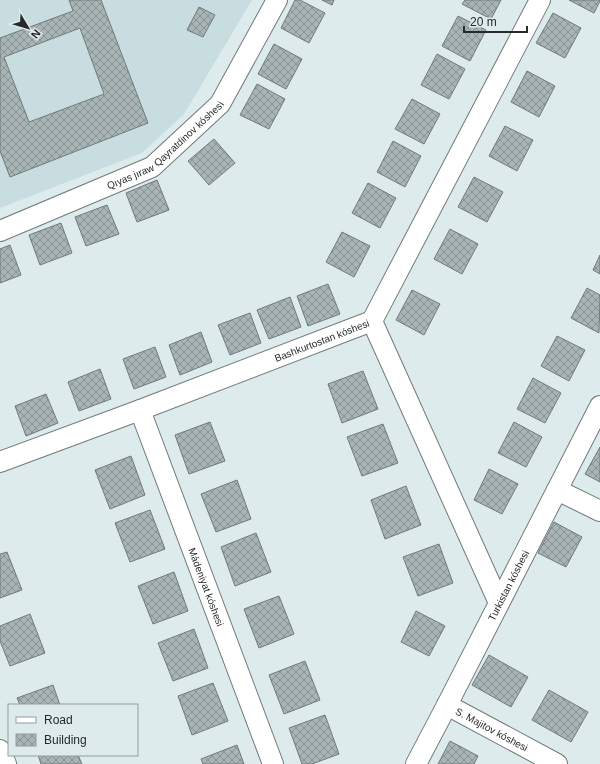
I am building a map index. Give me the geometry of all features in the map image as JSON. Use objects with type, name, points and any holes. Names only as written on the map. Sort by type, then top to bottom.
[{"type":"street","name":"Qıyas jıraw Qayratdinov kóshesi","points":[[0,231],[152,167],[220,104],[277,0]]},
{"type":"street","name":"Bashkurtostan kóshesi","points":[[0,462],[372,321],[540,0]]},
{"type":"street","points":[[372,321],[499,603]]},
{"type":"street","name":"Turkistan kóshesi","points":[[416,764],[600,406]]},
{"type":"street","name":"Mádeniyat kóshesi","points":[[140,410],[273,764]]},
{"type":"street","points":[[557,490],[600,511]]},
{"type":"street","name":"S. Majitov kóshesi","points":[[447,705],[557,764]]},
{"type":"street","points":[[0,750],[6,764]]},
{"type":"shaded area","points":[[0,0],[252,0],[184,114],[142,153],[0,208]]},
{"type":"building","points":[[69,0],[101,0],[148,123],[10,177],[0,151],[0,38],[73,11]],"holes":[[[80,28],[104,94],[29,122],[4,57]]]},
{"type":"building","points":[[295,0],[300,0],[325,13],[309,43],[281,28]]},
{"type":"building","points":[[322,0],[334,0],[332,5]]},
{"type":"building","points":[[465,0],[501,0],[491,19],[462,4]]},
{"type":"building","points":[[569,0],[600,0],[600,1],[594,13]]},
{"type":"building","points":[[199,7],[215,15],[203,37],[187,30]]},
{"type":"building","points":[[553,13],[581,28],[565,58],[536,43]]},
{"type":"building","points":[[458,16],[486,30],[470,61],[442,46]]},
{"type":"building","points":[[274,44],[302,59],[286,89],[258,74]]},
{"type":"building","points":[[437,54],[465,69],[449,99],[421,85]]},
{"type":"building","points":[[527,71],[555,86],[539,117],[511,102]]},
{"type":"building","points":[[257,84],[285,99],[269,129],[240,115]]},
{"type":"building","points":[[412,99],[440,114],[424,144],[395,129]]},
{"type":"building","points":[[505,126],[533,140],[517,171],[489,156]]},
{"type":"building","points":[[214,139],[235,163],[209,185],[188,161]]},
{"type":"building","points":[[393,141],[421,156],[405,187],[377,172]]},
{"type":"building","points":[[474,177],[503,192],[487,222],[458,207]]},
{"type":"building","points":[[157,180],[169,210],[137,222],[126,193]]},
{"type":"building","points":[[368,183],[396,198],[380,228],[352,213]]},
{"type":"building","points":[[107,205],[119,234],[86,246],[75,217]]},
{"type":"building","points":[[61,223],[72,253],[40,265],[29,235]]},
{"type":"building","points":[[450,229],[478,244],[462,274],[434,259]]},
{"type":"building","points":[[342,232],[370,246],[354,277],[326,262]]},
{"type":"building","points":[[10,245],[21,275],[0,283],[0,249]]},
{"type":"building","points":[[600,255],[600,274],[593,270]]},
{"type":"building","points":[[328,284],[340,314],[308,326],[297,296]]},
{"type":"building","points":[[587,288],[600,295],[599,333],[571,318]]},
{"type":"building","points":[[412,290],[440,304],[424,335],[396,320]]},
{"type":"building","points":[[290,297],[301,327],[269,339],[257,310]]},
{"type":"building","points":[[250,313],[261,343],[230,355],[218,325]]},
{"type":"building","points":[[201,332],[212,362],[180,375],[169,345]]},
{"type":"building","points":[[557,336],[585,350],[569,381],[541,366]]},
{"type":"building","points":[[155,347],[166,377],[134,389],[123,359]]},
{"type":"building","points":[[100,369],[111,399],[79,411],[68,382]]},
{"type":"building","points":[[363,371],[378,409],[342,423],[328,384]]},
{"type":"building","points":[[533,378],[561,393],[545,423],[517,409]]},
{"type":"building","points":[[46,394],[58,423],[26,436],[15,406]]},
{"type":"building","points":[[210,422],[225,461],[189,474],[175,435]]},
{"type":"building","points":[[514,422],[542,437],[526,467],[498,453]]},
{"type":"building","points":[[383,424],[398,463],[362,476],[347,437]]},
{"type":"building","points":[[600,447],[600,482],[585,474]]},
{"type":"building","points":[[131,456],[145,495],[110,509],[95,470]]},
{"type":"building","points":[[489,469],[518,484],[502,514],[474,500]]},
{"type":"building","points":[[237,480],[251,519],[216,532],[201,494]]},
{"type":"building","points":[[406,486],[421,525],[385,539],[371,500]]},
{"type":"building","points":[[150,510],[165,549],[130,562],[115,523]]},
{"type":"building","points":[[554,522],[582,537],[566,567],[538,553]]},
{"type":"building","points":[[256,533],[271,572],[235,586],[221,547]]},
{"type":"building","points":[[439,544],[453,583],[418,596],[403,557]]},
{"type":"building","points":[[7,552],[22,590],[0,598],[0,554]]},
{"type":"building","points":[[174,572],[188,611],[153,624],[138,586]]},
{"type":"building","points":[[279,596],[294,634],[259,648],[244,609]]},
{"type":"building","points":[[416,611],[445,626],[429,656],[401,642]]},
{"type":"building","points":[[30,614],[45,653],[10,666],[0,641],[0,626]]},
{"type":"building","points":[[194,629],[208,668],[173,681],[158,643]]},
{"type":"building","points":[[489,655],[528,677],[511,707],[472,685]]},
{"type":"building","points":[[305,661],[320,700],[284,714],[269,675]]},
{"type":"building","points":[[213,683],[228,721],[192,735],[178,696]]},
{"type":"building","points":[[53,685],[60,704],[20,704],[17,698]]},
{"type":"building","points":[[549,690],[588,712],[571,742],[532,720]]},
{"type":"building","points":[[325,715],[339,754],[312,764],[302,764],[289,728]]},
{"type":"building","points":[[450,741],[478,756],[474,764],[438,764]]},
{"type":"building","points":[[237,745],[244,764],[203,764],[201,759]]},
{"type":"building","points":[[38,756],[78,756],[82,764],[41,764]]}]
